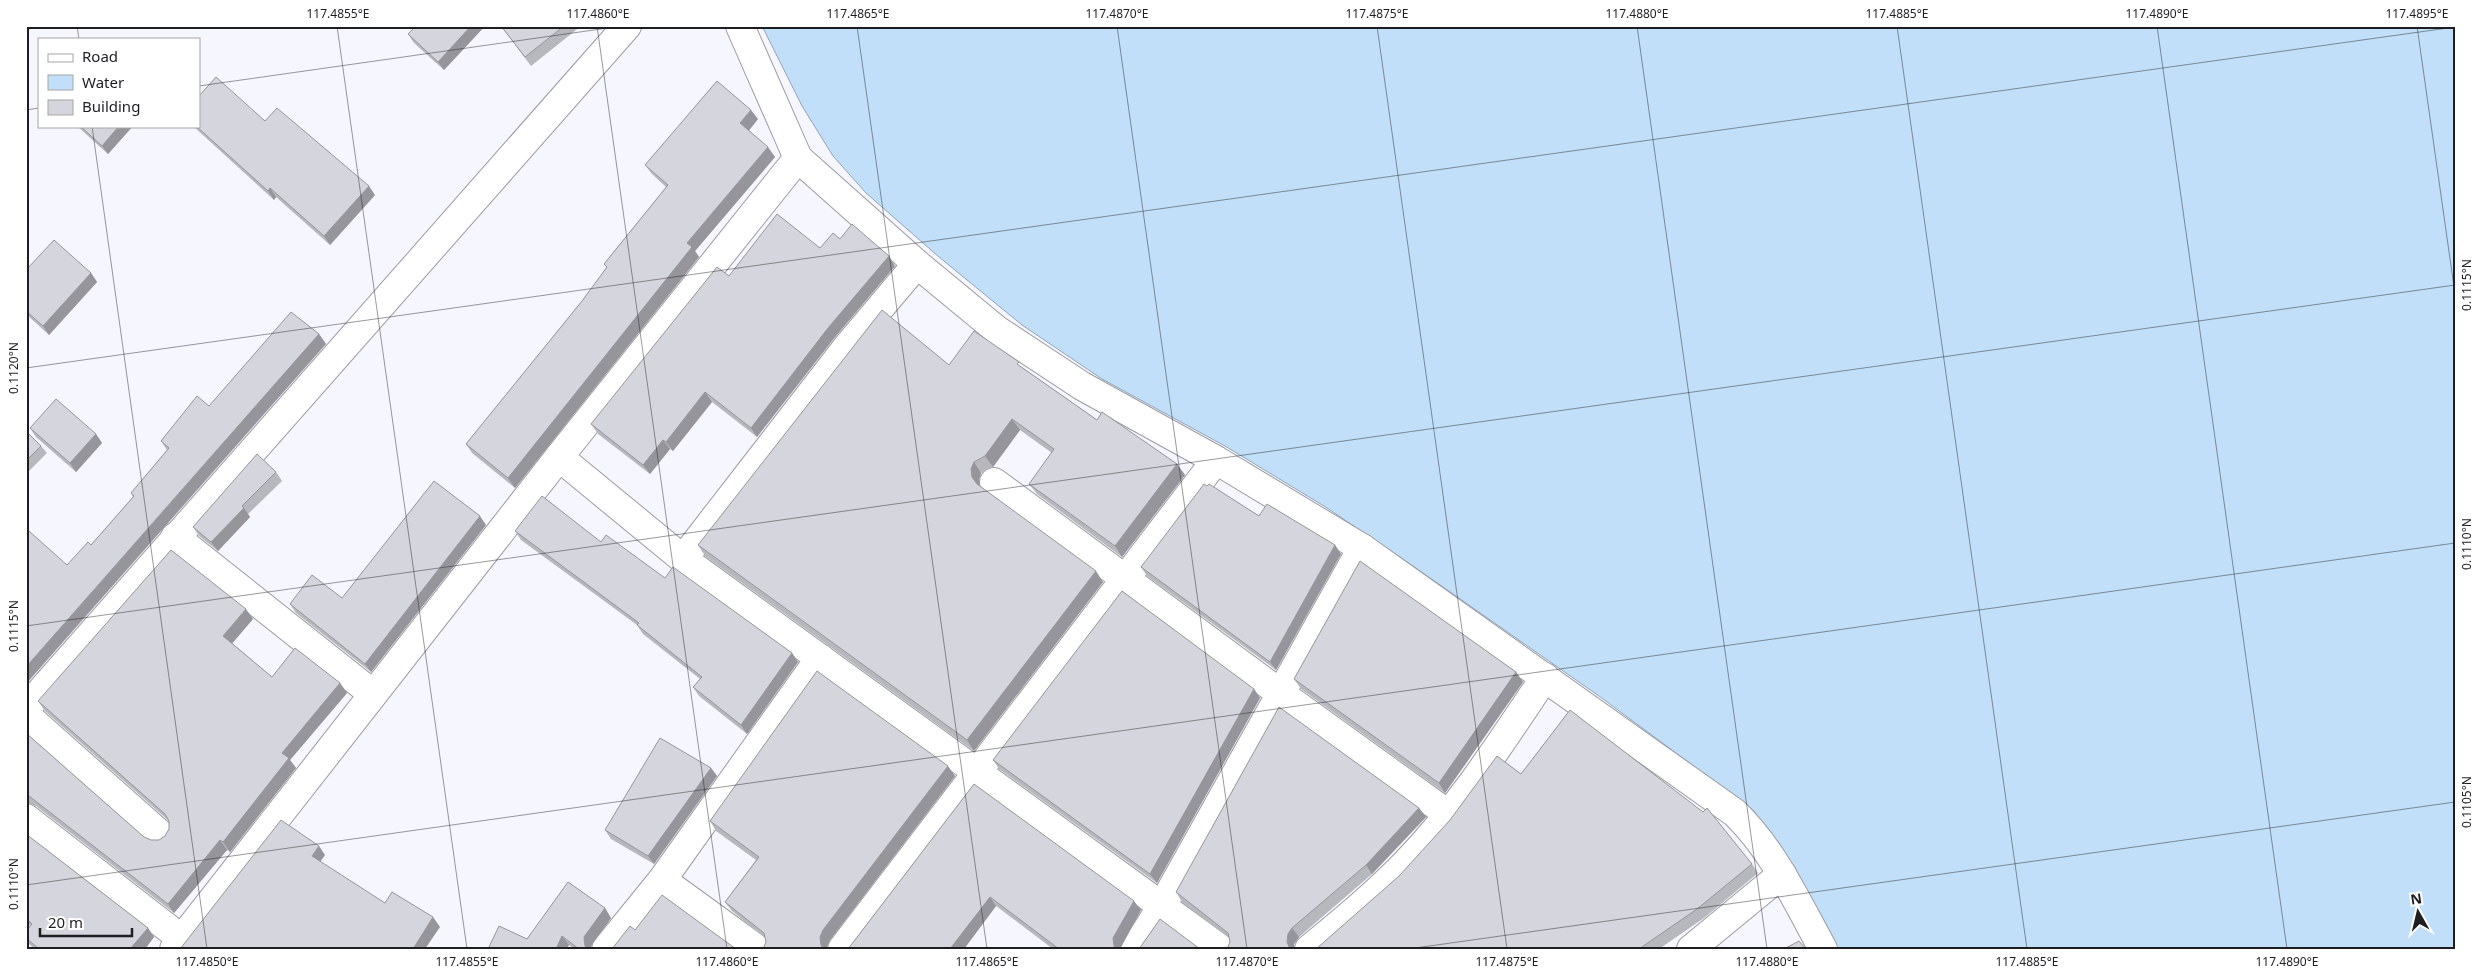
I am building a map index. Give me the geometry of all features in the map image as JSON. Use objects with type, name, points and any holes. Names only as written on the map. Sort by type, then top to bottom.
[{"type":"street","points":[[161,835],[26,716],[26,707],[628,26]]},
{"type":"street","points":[[740,26],[798,158],[917,264],[997,330],[1039,360],[1216,460],[1362,548],[1735,813],[1752,830],[1782,874],[1823,949]]},
{"type":"street","points":[[26,818],[178,944],[372,694],[798,158]]},
{"type":"street","points":[[683,559],[847,347],[917,264]]},
{"type":"street","points":[[559,457],[683,559],[1221,949]]},
{"type":"street","points":[[842,949],[1216,460]]},
{"type":"street","points":[[994,482],[1448,814]]},
{"type":"street","points":[[175,537],[372,694]]},
{"type":"street","points":[[1135,949],[1162,906],[1362,548]]},
{"type":"street","points":[[606,949],[662,880],[820,658]]},
{"type":"street","points":[[1309,949],[1406,863],[1448,814],[1498,746],[1545,677]]},
{"type":"street","points":[[1691,949],[1782,874]]},
{"type":"street","points":[[662,880],[757,949]]},
{"type":"water","points":[[762,26],[2455,26],[2455,949],[1838,949],[1754,811],[1599,696],[1400,557],[1324,506],[1225,446],[1102,379],[1022,325],[939,257],[866,193],[833,156],[802,106]]},
{"type":"building","points":[[416,26],[471,26],[438,62],[408,34]]},
{"type":"building","points":[[501,26],[564,26],[525,57]]},
{"type":"building","points":[[216,77],[265,121],[277,108],[369,186],[324,236],[270,188],[268,191],[198,128],[200,128],[200,95]]},
{"type":"building","points":[[717,81],[751,110],[740,123],[768,147],[687,243],[692,247],[508,478],[466,444],[582,301],[607,267],[604,264],[668,185],[645,165]]},
{"type":"building","points":[[82,128],[117,128],[102,146]]},
{"type":"building","points":[[777,214],[820,248],[833,233],[840,239],[852,224],[889,256],[828,328],[751,428],[705,392],[666,442],[663,440],[643,465],[591,424],[717,267],[729,276]]},
{"type":"building","points":[[54,240],[91,273],[43,326],[26,311],[26,270]]},
{"type":"building","points":[[882,310],[949,365],[974,331],[1019,362],[1017,364],[1097,420],[1102,412],[1177,464],[1115,546],[1029,484],[1054,449],[1012,419],[985,456],[974,462],[971,469],[972,477],[977,484],[1096,571],[967,740],[698,545]]},
{"type":"building","points":[[291,312],[319,334],[26,667],[26,534],[29,531],[67,565],[88,542],[91,545],[134,496],[131,493],[169,448],[161,441],[197,396],[209,406]]},
{"type":"building","points":[[56,399],[96,434],[70,463],[30,428]]},
{"type":"building","points":[[26,431],[41,446],[26,461]]},
{"type":"building","points":[[257,454],[276,472],[242,506],[244,508],[211,542],[193,527]]},
{"type":"building","points":[[434,481],[480,516],[365,664],[290,604],[312,575],[342,598]]},
{"type":"building","points":[[1204,484],[1207,486],[1209,484],[1259,516],[1267,504],[1335,545],[1270,662],[1141,567]]},
{"type":"building","points":[[542,496],[601,542],[606,535],[665,578],[673,567],[792,653],[741,725],[693,687],[702,677],[637,625],[639,623],[515,531]]},
{"type":"building","points":[[171,550],[246,609],[223,636],[272,677],[295,648],[340,683],[282,753],[289,758],[223,842],[220,840],[168,904],[26,795],[26,733],[144,837],[151,840],[159,840],[165,836],[169,829],[169,821],[165,814],[38,701]]},
{"type":"building","points":[[1360,561],[1516,672],[1439,783],[1294,679]]},
{"type":"building","points":[[1122,591],[1254,689],[1150,874],[993,760]]},
{"type":"building","points":[[817,671],[948,766],[823,930],[820,937],[823,949],[763,949],[766,942],[764,933],[725,902],[759,857],[710,821]]},
{"type":"building","points":[[1279,707],[1419,808],[1366,865],[1292,928],[1288,934],[1287,942],[1290,949],[1227,949],[1230,942],[1228,933],[1176,892]]},
{"type":"building","points":[[1570,710],[1703,812],[1707,808],[1752,864],[1697,909],[1639,949],[1316,949],[1399,876],[1450,820],[1497,756],[1521,774]]},
{"type":"building","points":[[660,738],[711,768],[648,856],[605,830]]},
{"type":"building","points":[[974,784],[1134,901],[1113,938],[1116,949],[1059,949],[990,897],[950,949],[848,949]]},
{"type":"building","points":[[281,820],[319,846],[312,856],[385,903],[392,892],[433,917],[413,949],[180,949]]},
{"type":"building","points":[[26,834],[148,928],[130,949],[39,949],[26,938],[26,931],[32,924],[26,918]]},
{"type":"building","points":[[568,882],[605,908],[584,937],[587,949],[579,949],[562,936],[556,949],[488,949],[499,926],[527,939]]},
{"type":"building","points":[[662,895],[736,949],[612,949],[630,926],[635,930]]},
{"type":"building","points":[[1160,919],[1200,949],[1139,949]]},
{"type":"building","points":[[1799,941],[1806,949],[1784,949]]}]
